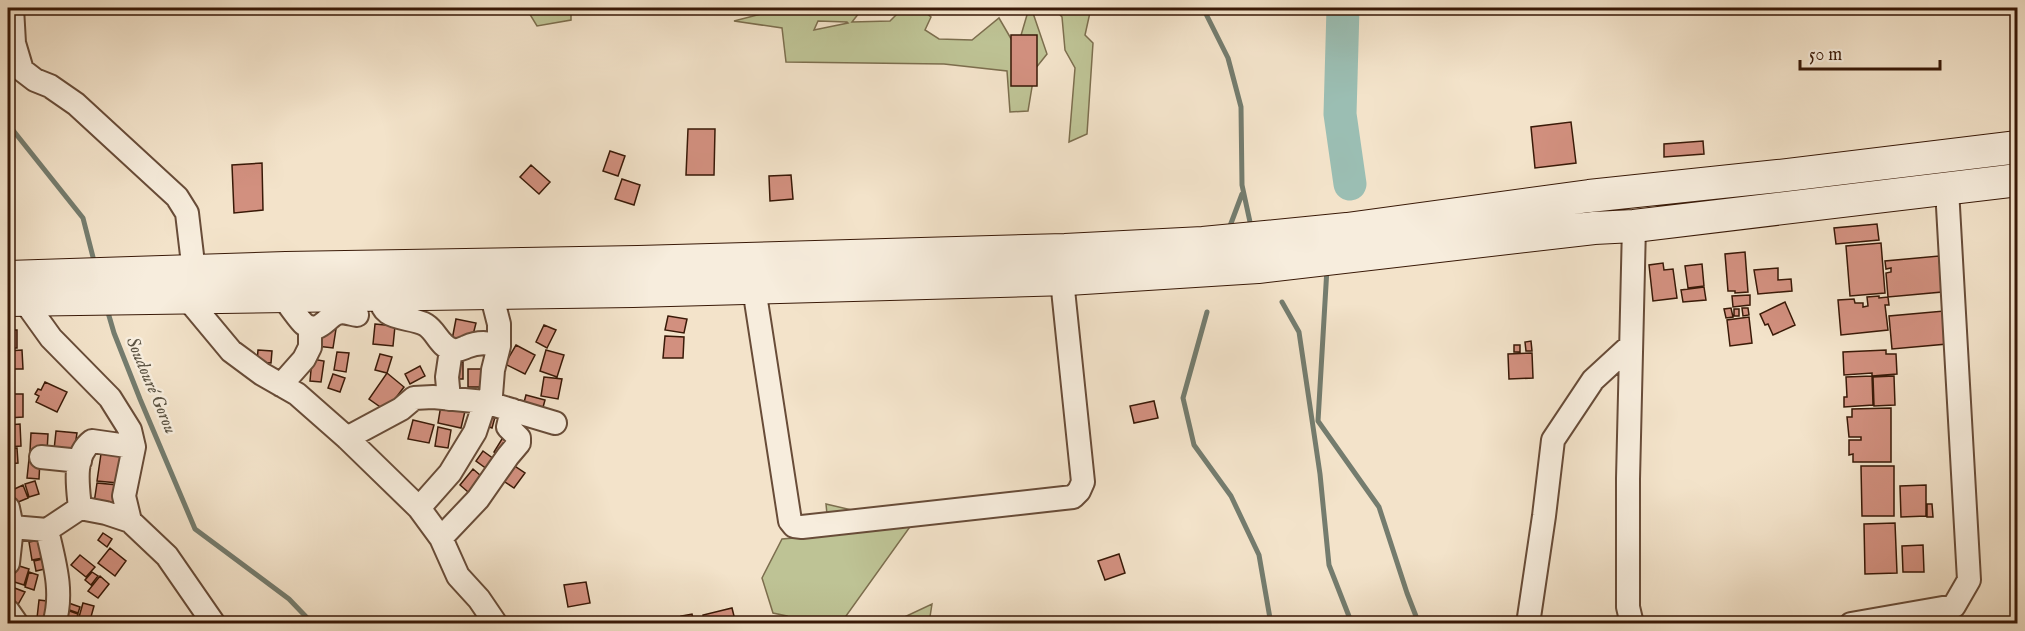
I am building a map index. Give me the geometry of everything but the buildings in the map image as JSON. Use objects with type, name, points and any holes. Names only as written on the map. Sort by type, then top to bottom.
[{"type":"main road","points":[[1065,270],[1203,243],[1347,229],[1589,196],[2018,147]]},
{"type":"main road","points":[[15,288],[900,269],[1065,270],[1258,267],[1594,228],[1634,226],[2018,180]]},
{"type":"main road","points":[[1589,196],[1594,228]]},
{"type":"main road","points":[[182,285],[283,298],[382,293],[487,279],[754,288],[900,269]]},
{"type":"street","points":[[12,8],[14,44],[22,70],[76,104],[177,197],[187,213],[182,285],[231,351],[262,374],[297,394],[347,438],[418,508],[441,538],[458,576],[479,599],[496,624]]},
{"type":"street","points":[[1851,624],[1954,606],[1969,580],[1947,189]]},
{"type":"street","points":[[1632,624],[1628,607],[1628,561],[1634,226]]},
{"type":"street","points":[[754,288],[790,521],[794,526],[802,527],[1073,497],[1083,482],[1065,270]]},
{"type":"street","points":[[418,508],[450,473],[475,432],[485,402],[491,395],[493,370],[499,346],[499,324],[487,279]]},
{"type":"street","points":[[15,288],[51,338],[110,398],[130,430],[134,447],[124,496],[130,522]]},
{"type":"street","points":[[382,293],[381,301],[387,312],[393,316],[425,324],[451,350],[458,351],[480,343],[499,346]]},
{"type":"street","points":[[283,298],[304,324],[310,327],[323,325],[340,312],[357,315]]},
{"type":"street","points":[[281,385],[304,359],[310,347],[310,327]]},
{"type":"street","points":[[1528,624],[1553,440],[1593,380],[1631,345]]},
{"type":"street","points":[[449,399],[447,377],[451,350]]},
{"type":"street","points":[[347,438],[401,409],[414,398],[485,402],[555,423]]},
{"type":"street","points":[[441,538],[478,499],[519,443],[519,438],[508,427],[512,410]]},
{"type":"street","points":[[80,508],[77,472],[86,446],[92,441],[134,447]]},
{"type":"street","points":[[41,457],[80,461]]},
{"type":"street","points":[[47,530],[80,508],[106,513],[130,522],[167,556],[214,624]]},
{"type":"street","points":[[8,562],[10,517],[47,530]]},
{"type":"street","points":[[47,530],[55,564],[59,600],[54,624]]},
{"type":"street","points":[[8,611],[17,624]]},
{"type":"green space","points":[[526,8],[571,8],[571,20],[537,26]]},
{"type":"green space","points":[[774,8],[863,8],[852,22],[890,21],[903,8],[920,8],[931,17],[925,30],[939,39],[972,40],[999,18],[1017,49],[1029,8],[1036,8],[1033,13],[1047,54],[1035,69],[1028,111],[1010,112],[1007,71],[944,64],[786,62],[782,28],[734,21],[777,10]],"holes":[[[818,21],[848,23],[814,30]]]},
{"type":"green space","points":[[1054,8],[1091,8],[1085,35],[1093,43],[1087,134],[1069,142],[1075,68],[1065,50],[1062,17]]},
{"type":"green space","points":[[826,504],[912,524],[841,623],[794,623],[787,616],[773,613],[762,578],[782,539],[829,535]]},
{"type":"green space","points":[[932,604],[929,623],[898,623],[898,620]]},
{"type":"waterway","points":[[1203,8],[1228,58],[1241,107],[1242,185],[1250,222]]},
{"type":"waterway","points":[[1343,8],[1340,114],[1350,184]]},
{"type":"waterway","name":"Soudouré Gorou","points":[[8,124],[83,218],[95,265]]},
{"type":"waterway","points":[[1230,226],[1242,194]]},
{"type":"waterway","points":[[1327,268],[1318,421],[1379,507],[1419,624]]},
{"type":"waterway","points":[[1282,302],[1299,332],[1320,474],[1329,565],[1352,624]]},
{"type":"waterway","name":"Soudouré Gorou","points":[[107,309],[140,399],[195,529],[289,599],[313,624]]},
{"type":"waterway","points":[[1207,312],[1183,398],[1194,445],[1231,496],[1259,555],[1271,624]]}]
